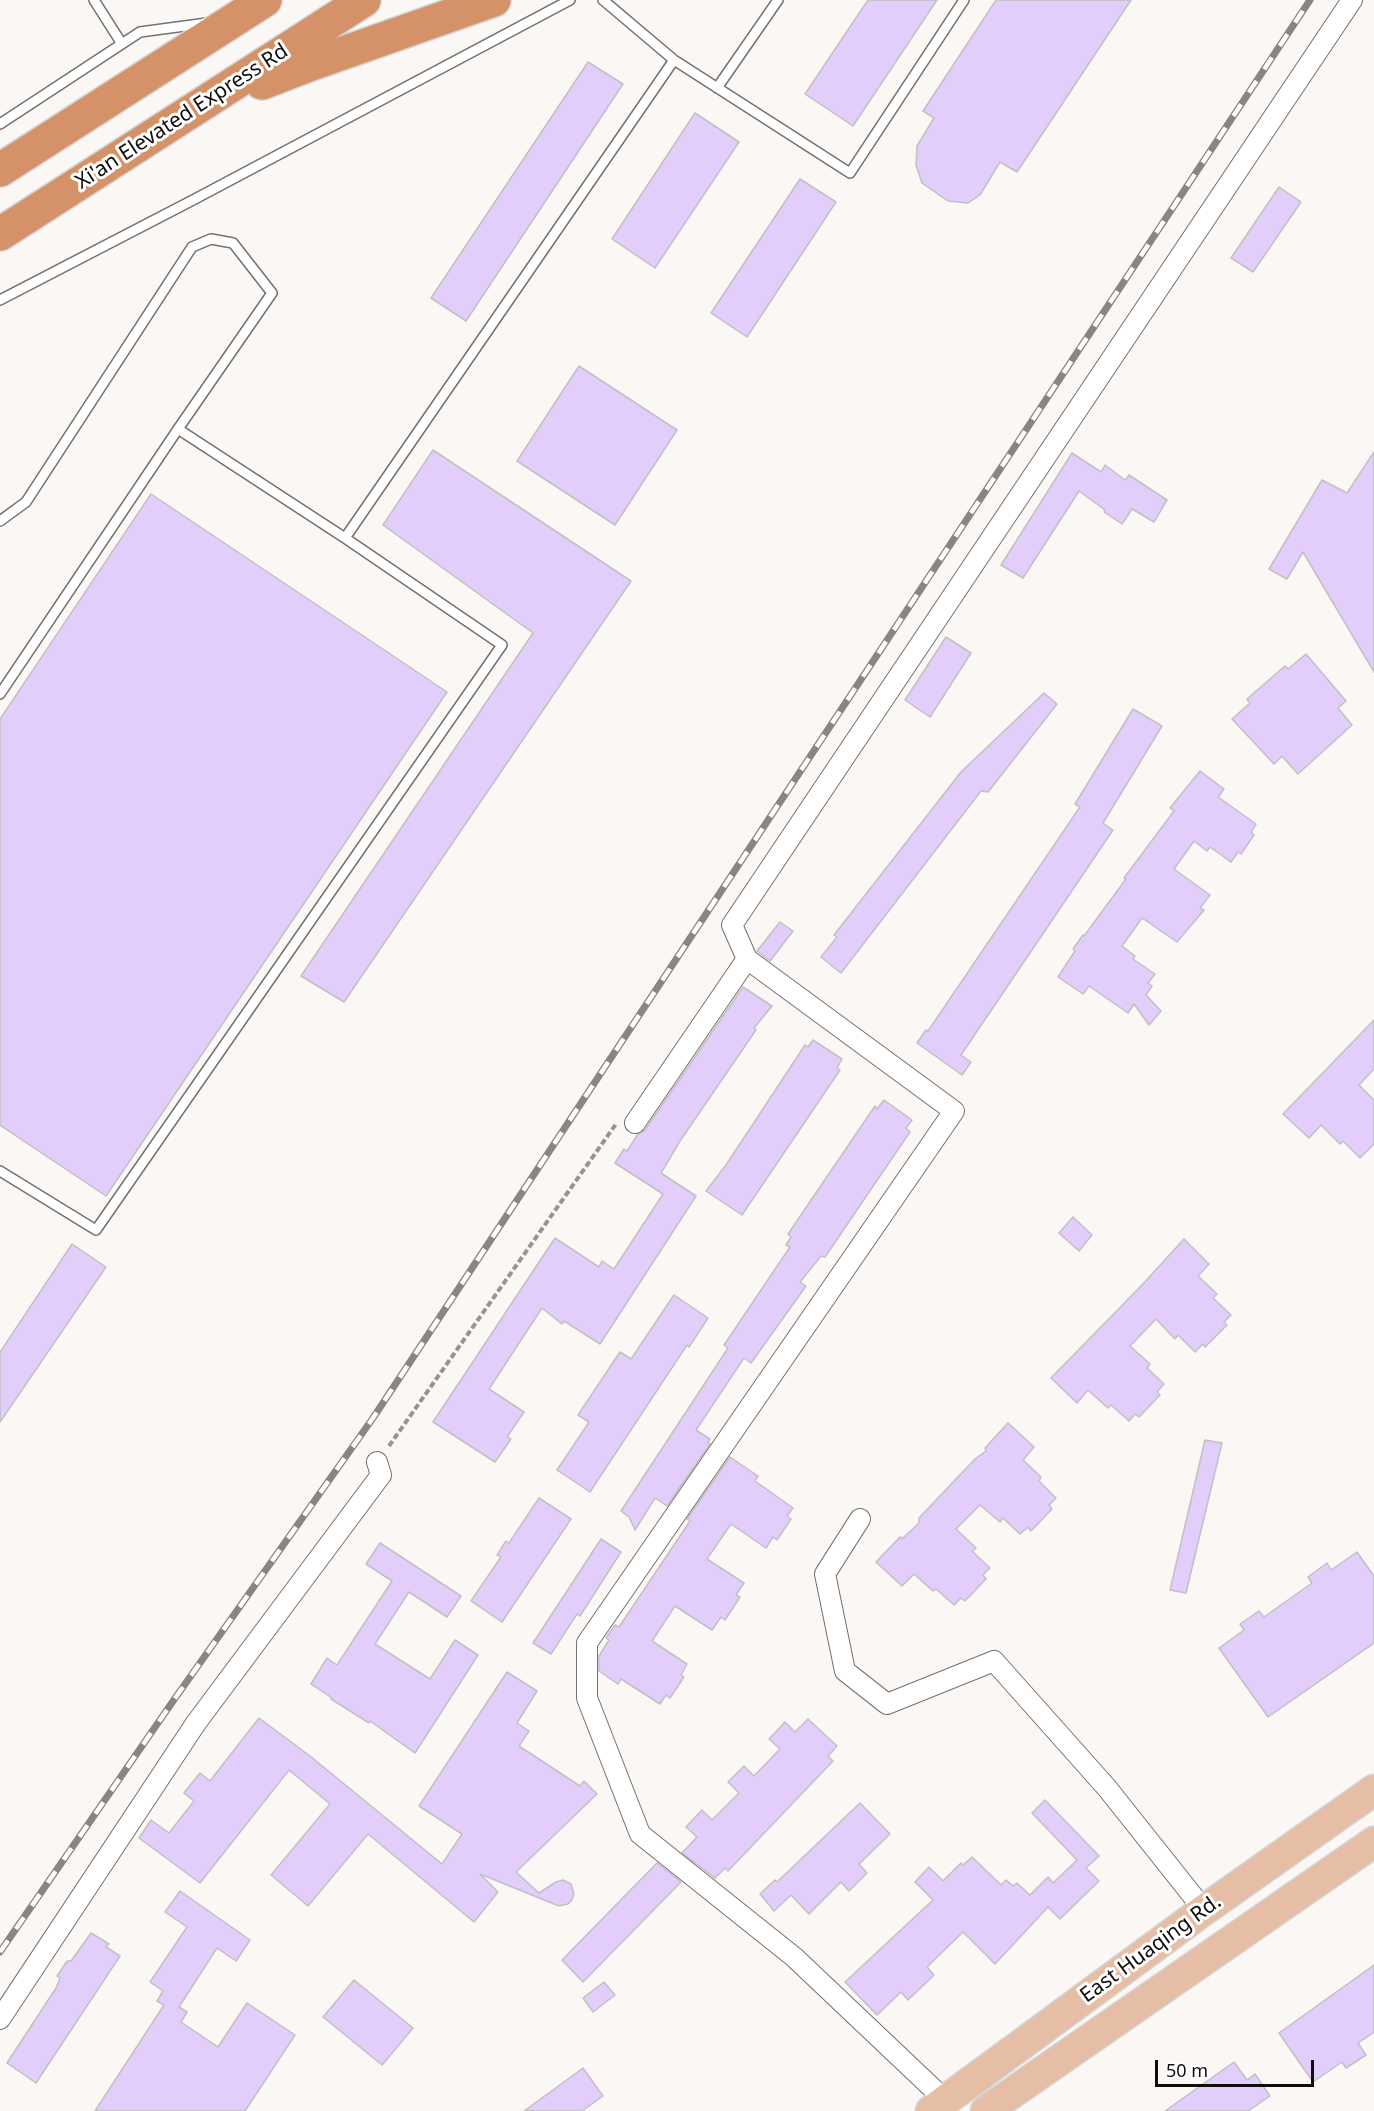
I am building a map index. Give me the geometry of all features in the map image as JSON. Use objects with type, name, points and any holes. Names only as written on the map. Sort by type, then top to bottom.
[{"type":"highway","points":[[0,170],[242,10],[265,0]]},
{"type":"highway","name":"Xi'an Elevated Express Rd","points":[[0,234],[364,0]]},
{"type":"highway","points":[[183,116],[306,66],[494,0]]},
{"type":"main road","name":"East Huaqing Rd.","points":[[939,2106],[1204,1910],[1374,1790]]},
{"type":"main road","name":"East Huaqing Rd.","points":[[986,2111],[1374,1842]]},
{"type":"street","points":[[939,2106],[794,1957],[640,1834],[587,1698],[586,1643],[954,1112],[747,959],[732,925],[1352,0]]},
{"type":"street","points":[[635,1123],[747,959]]},
{"type":"street","points":[[0,2019],[196,1723],[381,1475],[377,1462]]},
{"type":"street","points":[[860,1519],[825,1574],[845,1671],[887,1704],[994,1660],[1107,1788],[1204,1910]]},
{"type":"lane","points":[[94,0],[122,44]]},
{"type":"lane","points":[[0,300],[570,0]]},
{"type":"lane","points":[[603,0],[674,60],[850,173],[964,0]]},
{"type":"lane","points":[[717,88],[778,0]]},
{"type":"lane","points":[[0,124],[141,32],[242,10]]},
{"type":"lane","points":[[345,538],[674,60]]},
{"type":"lane","points":[[0,520],[26,502],[192,247],[211,239],[233,243],[272,294],[178,429],[0,694]]},
{"type":"lane","points":[[0,1171],[96,1230],[502,645],[345,538],[178,429]]},
{"type":"path","points":[[377,1462],[620,1119],[635,1123]]},
{"type":"building","points":[[868,0],[937,0],[853,126],[805,94]]},
{"type":"building","points":[[996,0],[1131,0],[1017,172],[1000,162],[980,195],[968,203],[948,201],[922,183],[916,165],[917,146],[934,118],[923,111]]},
{"type":"building","points":[[588,62],[623,84],[466,321],[431,298]]},
{"type":"building","points":[[695,113],[739,142],[655,268],[612,239]]},
{"type":"building","points":[[800,179],[836,202],[747,337],[711,313]]},
{"type":"building","points":[[1279,187],[1301,202],[1253,272],[1231,258]]},
{"type":"building","points":[[579,366],[677,430],[615,525],[517,461]]},
{"type":"building","points":[[433,450],[631,581],[344,1002],[301,976],[533,633],[383,525]]},
{"type":"building","points":[[1374,452],[1374,672],[1303,552],[1287,579],[1269,569],[1322,480],[1347,493]]},
{"type":"building","points":[[1072,453],[1101,472],[1105,465],[1125,480],[1129,475],[1167,500],[1154,522],[1132,509],[1122,524],[1079,491],[1023,578],[1001,565]]},
{"type":"building","points":[[151,494],[447,692],[106,1196],[0,1125],[0,719]]},
{"type":"building","points":[[946,637],[971,653],[930,717],[905,700]]},
{"type":"building","points":[[1306,654],[1346,701],[1338,708],[1352,725],[1298,774],[1282,756],[1274,764],[1232,719],[1250,703],[1247,699],[1285,666],[1288,669]]},
{"type":"building","points":[[1044,693],[1057,704],[988,792],[981,791],[841,973],[821,957],[837,937],[834,935],[961,772]]},
{"type":"building","points":[[1133,709],[1162,726],[1103,823],[1113,830],[961,1055],[971,1062],[962,1075],[917,1043],[926,1030],[928,1031],[1080,807],[1075,804]]},
{"type":"building","points":[[1200,771],[1224,789],[1218,797],[1256,824],[1251,832],[1254,835],[1241,854],[1238,852],[1231,862],[1210,847],[1207,851],[1194,841],[1174,869],[1210,895],[1200,908],[1204,910],[1177,942],[1142,918],[1122,946],[1135,956],[1133,959],[1155,974],[1148,983],[1152,986],[1146,995],[1161,1011],[1149,1025],[1134,1004],[1128,1013],[1089,986],[1083,994],[1058,977],[1075,951],[1073,949],[1174,811],[1170,808]]},
{"type":"building","points":[[780,922],[793,931],[770,961],[757,951]]},
{"type":"building","points":[[743,987],[772,1006],[754,1028],[756,1030],[680,1141],[661,1173],[696,1196],[600,1344],[564,1321],[562,1324],[542,1308],[489,1389],[524,1412],[507,1437],[511,1439],[495,1462],[433,1422],[555,1238],[599,1267],[602,1261],[614,1269],[663,1194],[615,1163],[624,1149],[627,1151],[638,1134],[645,1130]]},
{"type":"building","points":[[1374,1020],[1374,1069],[1359,1085],[1374,1100],[1374,1144],[1360,1158],[1343,1141],[1340,1144],[1321,1125],[1309,1138],[1283,1114]]},
{"type":"building","points":[[813,1040],[842,1059],[837,1068],[840,1070],[742,1215],[706,1191],[726,1165],[805,1045],[808,1047]]},
{"type":"building","points":[[884,1100],[912,1120],[906,1128],[910,1132],[825,1257],[821,1256],[800,1282],[806,1286],[751,1363],[744,1358],[696,1430],[710,1439],[708,1442],[710,1444],[667,1506],[655,1498],[635,1530],[629,1517],[621,1511],[728,1348],[724,1345],[790,1247],[786,1245],[791,1237],[788,1234],[875,1106],[877,1109]]},
{"type":"building","points":[[1073,1217],[1092,1235],[1079,1251],[1059,1233]]},
{"type":"building","points":[[1184,1239],[1209,1264],[1198,1276],[1217,1294],[1213,1298],[1231,1315],[1224,1322],[1227,1325],[1205,1347],[1203,1344],[1195,1352],[1178,1335],[1175,1339],[1156,1319],[1130,1346],[1150,1364],[1147,1368],[1164,1384],[1157,1392],[1160,1395],[1139,1417],[1135,1414],[1129,1421],[1111,1405],[1108,1408],[1088,1390],[1077,1403],[1051,1378]]},
{"type":"building","points":[[72,1244],[106,1267],[0,1422],[0,1352]]},
{"type":"building","points":[[674,1295],[708,1318],[689,1347],[687,1345],[590,1492],[557,1470],[589,1422],[578,1415],[620,1352],[631,1359]]},
{"type":"building","points":[[1008,1423],[1034,1447],[1023,1460],[1041,1477],[1039,1481],[1056,1498],[1049,1505],[1052,1509],[1031,1531],[1028,1527],[1020,1534],[1003,1518],[1000,1522],[980,1505],[956,1529],[976,1548],[972,1551],[990,1568],[983,1575],[986,1579],[965,1601],[961,1598],[954,1605],[914,1574],[902,1586],[876,1562],[900,1537],[903,1538],[919,1523],[919,1518],[975,1459],[986,1451],[985,1448]]},
{"type":"building","points":[[1205,1440],[1222,1443],[1186,1593],[1170,1590]]},
{"type":"building","points":[[730,1457],[758,1476],[755,1481],[793,1508],[787,1516],[791,1519],[777,1540],[773,1537],[766,1548],[731,1524],[707,1559],[744,1583],[736,1595],[740,1597],[725,1620],[721,1617],[712,1630],[675,1606],[652,1641],[687,1664],[681,1675],[684,1677],[670,1698],[666,1695],[660,1704],[621,1679],[618,1684],[599,1671],[599,1656],[609,1640],[606,1638],[615,1625],[619,1627],[690,1521],[687,1519]]},
{"type":"building","points":[[539,1498],[571,1519],[502,1622],[471,1601],[501,1557],[497,1555],[506,1541],[509,1543]]},
{"type":"building","points":[[601,1539],[621,1552],[580,1616],[577,1614],[551,1654],[533,1643]]},
{"type":"building","points":[[380,1543],[461,1596],[447,1617],[409,1592],[375,1644],[430,1679],[455,1640],[478,1655],[415,1753],[311,1684],[327,1658],[337,1665],[392,1581],[366,1564]]},
{"type":"building","points":[[1357,1552],[1374,1576],[1374,1643],[1268,1717],[1219,1648],[1244,1630],[1240,1624],[1259,1611],[1264,1617],[1312,1583],[1308,1577],[1327,1563],[1331,1570]]},
{"type":"building","points":[[507,1672],[537,1691],[517,1723],[529,1731],[519,1746],[580,1786],[584,1781],[597,1794],[516,1872],[539,1893],[563,1880],[571,1884],[574,1894],[568,1904],[559,1906],[480,1874],[498,1892],[474,1922],[368,1834],[308,1906],[271,1875],[330,1804],[289,1770],[200,1883],[139,1838],[151,1820],[169,1833],[194,1801],[184,1793],[200,1773],[210,1781],[259,1718],[310,1756],[442,1864],[462,1834],[419,1806]]},
{"type":"building","points":[[808,1719],[837,1746],[828,1756],[833,1761],[728,1871],[725,1868],[715,1878],[682,1853],[697,1837],[686,1827],[702,1810],[712,1820],[739,1793],[728,1782],[744,1766],[754,1776],[780,1749],[769,1739],[785,1722],[795,1732]]},
{"type":"building","points":[[1045,1800],[1099,1856],[1086,1868],[1099,1881],[1060,1919],[1048,1907],[995,1964],[963,1932],[927,1967],[934,1975],[908,2000],[901,1992],[877,2015],[845,1982],[933,1900],[915,1882],[929,1867],[943,1881],[961,1863],[963,1865],[972,1857],[1001,1885],[1006,1880],[1013,1886],[1017,1883],[1030,1895],[1048,1877],[1053,1883],[1077,1860],[1032,1813]]},
{"type":"building","points":[[860,1803],[890,1834],[859,1864],[867,1873],[849,1891],[841,1882],[809,1914],[791,1895],[774,1911],[760,1894],[775,1880],[777,1882]]},
{"type":"building","points":[[657,1863],[681,1882],[583,1982],[562,1960]]},
{"type":"building","points":[[180,1891],[250,1940],[236,1961],[217,1948],[179,2007],[187,2012],[181,2022],[218,2047],[247,2003],[295,2035],[245,2111],[95,2111],[164,2005],[157,2001],[163,1991],[150,1982],[187,1927],[165,1912]]},
{"type":"building","points":[[91,1933],[109,1944],[106,1947],[120,1956],[36,2083],[7,2063],[56,1988],[60,1978],[57,1976]]},
{"type":"building","points":[[1374,1965],[1374,2032],[1358,2043],[1366,2055],[1346,2068],[1342,2062],[1313,2082],[1279,2033]]},
{"type":"building","points":[[354,1980],[413,2028],[382,2065],[323,2017]]},
{"type":"building","points":[[604,1982],[615,1995],[593,2012],[583,1998]]},
{"type":"building","points":[[1234,2062],[1247,2080],[1255,2074],[1270,2096],[1248,2111],[1165,2111]]},
{"type":"building","points":[[583,2068],[603,2096],[582,2111],[524,2111]]},
{"type":"railway","points":[[0,1952],[171,1704],[373,1418],[1310,0]]}]
